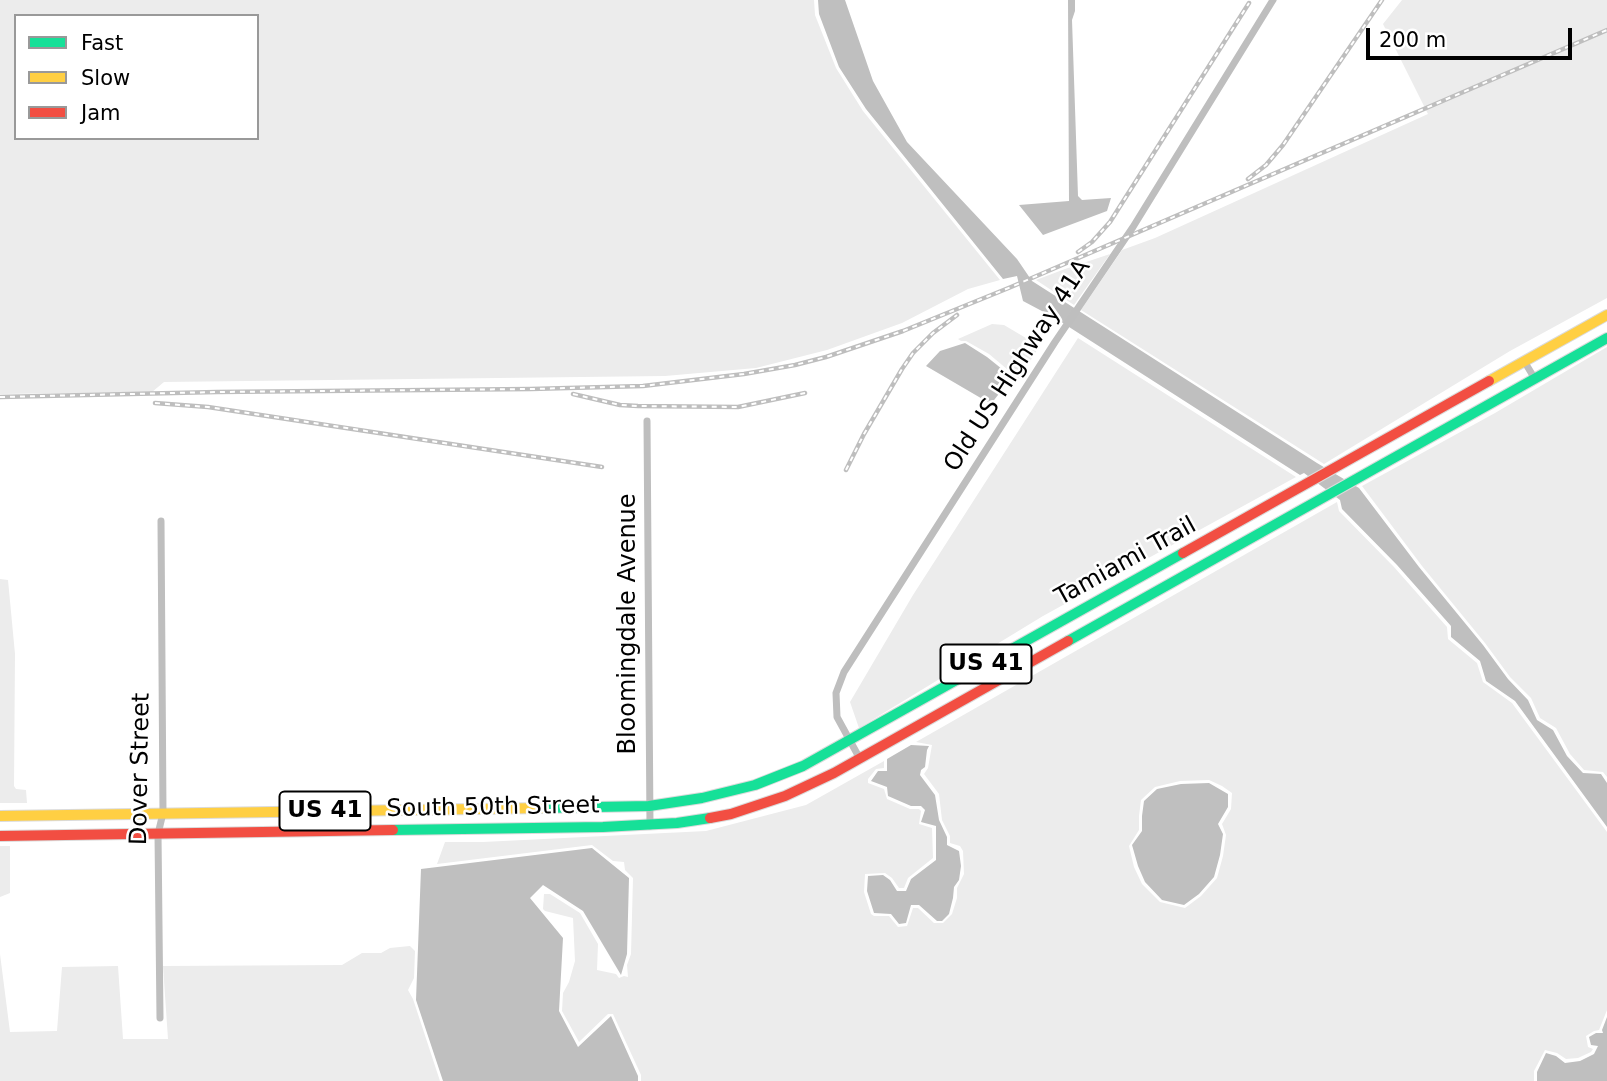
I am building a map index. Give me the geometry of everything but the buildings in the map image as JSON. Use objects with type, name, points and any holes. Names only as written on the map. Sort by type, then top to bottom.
[{"type":"main road","name":"Tamiami Trail","points":[[649,806],[702,798],[755,785],[803,766],[1607,315]]},
{"type":"main road","name":"Tamiami Trail","points":[[650,826],[731,814],[811,785],[1607,338]]},
{"type":"main road","name":"South 50th Street","points":[[0,816],[649,806]]},
{"type":"main road","name":"South 50th Street","points":[[0,836],[650,826]]},
{"type":"street","name":"Old US Highway 41A","points":[[860,759],[837,717],[836,693],[844,672],[1063,329],[1133,227],[1273,0]]},
{"type":"street","points":[[1524,361],[1535,379]]},
{"type":"street","name":"Bloomingdale Avenue","points":[[647,421],[650,826]]},
{"type":"street","name":"Dover Street","points":[[160,1018],[158,834],[163,813],[161,521]]},
{"type":"street","points":[[288,811],[288,832]]},
{"type":"shaded area","points":[[0,0],[814,0],[815,15],[836,68],[863,111],[1000,280],[968,289],[902,323],[827,350],[756,368],[665,376],[164,382],[152,392],[0,394]]},
{"type":"shaded area","points":[[818,0],[845,0],[873,81],[907,142],[1017,259],[1032,281],[1359,488],[1508,679],[1528,700],[1537,720],[1553,730],[1567,756],[1583,773],[1601,774],[1607,783],[1607,827],[1515,701],[1486,681],[1480,661],[1451,637],[1451,626],[1342,509],[1340,500],[1304,473],[1300,475],[1055,318],[1023,301],[1017,276],[1003,279],[866,109],[839,67],[819,14]]},
{"type":"shaded area","points":[[1068,0],[1075,0],[1072,20],[1078,196],[1082,200],[1111,198],[1107,211],[1043,235],[1019,205],[1069,201]]},
{"type":"shaded area","points":[[1402,0],[1607,0],[1607,298],[1510,351],[1324,464],[1081,310],[1122,250],[1155,238],[1428,114],[1383,24]]},
{"type":"shaded area","points":[[1110,254],[1074,305],[1036,280],[1065,269]]},
{"type":"shaded area","points":[[992,324],[1004,325],[1036,344],[1037,350],[1018,381],[989,354],[958,339]]},
{"type":"shaded area","points":[[1078,338],[1296,477],[1043,616],[859,728],[850,702],[913,595]]},
{"type":"shaded area","points":[[965,343],[1012,377],[991,404],[926,366],[940,351]]},
{"type":"shaded area","points":[[1607,347],[1607,777],[1603,772],[1584,770],[1570,754],[1556,728],[1540,718],[1531,698],[1510,677],[1362,486],[1495,413]]},
{"type":"shaded area","points":[[1337,502],[1339,511],[1447,627],[1448,639],[1477,663],[1483,682],[1512,703],[1607,832],[1607,1010],[1599,1030],[1586,1036],[1588,1047],[1593,1049],[1578,1058],[1566,1059],[1545,1050],[1534,1071],[1534,1081],[641,1081],[641,1075],[613,1014],[608,1014],[579,1042],[562,1011],[563,993],[575,961],[573,918],[543,909],[544,894],[550,894],[580,913],[598,944],[597,970],[616,974],[619,978],[628,977],[633,878],[625,870],[624,862],[613,861],[592,845],[437,864],[445,842],[706,831],[806,805],[884,761],[884,768],[876,769],[868,783],[884,789],[887,799],[921,811],[919,824],[932,828],[933,858],[908,878],[904,888],[899,888],[885,873],[865,874],[864,892],[871,914],[889,916],[898,927],[907,926],[913,908],[918,908],[934,923],[943,923],[952,914],[957,888],[964,874],[963,851],[960,846],[950,843],[950,836],[942,820],[939,794],[924,774],[928,768],[932,745],[916,742]],"holes":[[[1209,780],[1232,793],[1231,809],[1222,824],[1226,835],[1217,878],[1201,896],[1185,908],[1160,902],[1142,884],[1129,846],[1139,830],[1141,800],[1155,787],[1180,781]]]},
{"type":"shaded area","points":[[0,579],[8,580],[15,654],[14,786],[16,789],[26,790],[27,803],[0,803]]},
{"type":"shaded area","points":[[911,745],[929,746],[925,767],[920,775],[935,795],[947,845],[959,851],[961,866],[949,914],[942,921],[937,921],[919,905],[911,905],[906,923],[899,924],[891,914],[874,913],[867,891],[868,876],[883,875],[897,891],[906,891],[911,879],[936,860],[936,826],[921,822],[925,810],[921,806],[911,806],[888,796],[887,787],[871,781],[878,771],[887,771],[887,759]]},
{"type":"shaded area","points":[[1209,783],[1228,794],[1228,807],[1218,824],[1223,834],[1214,877],[1199,894],[1184,905],[1162,900],[1145,882],[1132,845],[1142,831],[1144,801],[1157,789],[1181,784]]},
{"type":"shaded area","points":[[0,846],[10,846],[10,893],[0,897]]},
{"type":"shaded area","points":[[592,848],[629,878],[627,954],[621,975],[583,911],[543,885],[530,898],[563,938],[559,1011],[578,1047],[611,1016],[638,1081],[443,1081],[416,1000],[421,869]]},
{"type":"shaded area","points":[[410,946],[415,951],[414,978],[408,990],[440,1081],[0,1081],[0,954],[10,1032],[57,1031],[62,967],[118,966],[123,1039],[168,1039],[163,966],[342,965],[362,953],[381,953],[390,948]]},
{"type":"shaded area","points":[[1607,1017],[1607,1081],[1537,1081],[1537,1072],[1546,1053],[1565,1063],[1580,1061],[1594,1054],[1598,1046],[1591,1045],[1589,1037],[1603,1033]]},
{"type":"railway","points":[[1248,179],[1266,165],[1283,145],[1382,0]]},
{"type":"railway","points":[[1078,252],[1092,242],[1110,222],[1249,3]]},
{"type":"railway","points":[[0,397],[643,386],[795,365],[903,331],[1011,287],[1607,30]]},
{"type":"railway","points":[[846,470],[864,434],[913,353],[957,315]]},
{"type":"railway","points":[[573,394],[620,405],[738,407],[805,393]]},
{"type":"railway","points":[[155,403],[208,407],[602,467]]},
{"type":"traffic: fast","points":[[1068,641],[1607,338]]},
{"type":"traffic: fast","points":[[544,808],[649,806],[702,798],[755,785],[803,766],[1183,553]]},
{"type":"traffic: fast","points":[[393,830],[603,827],[677,823],[710,818]]},
{"type":"traffic: slow","points":[[1489,381],[1607,315]]},
{"type":"traffic: slow","points":[[0,816],[544,808]]},
{"type":"traffic: jam","points":[[1183,553],[1489,381]]},
{"type":"traffic: jam","points":[[710,818],[785,796],[834,773],[1068,641]]},
{"type":"traffic: jam","points":[[0,836],[393,830]]}]
